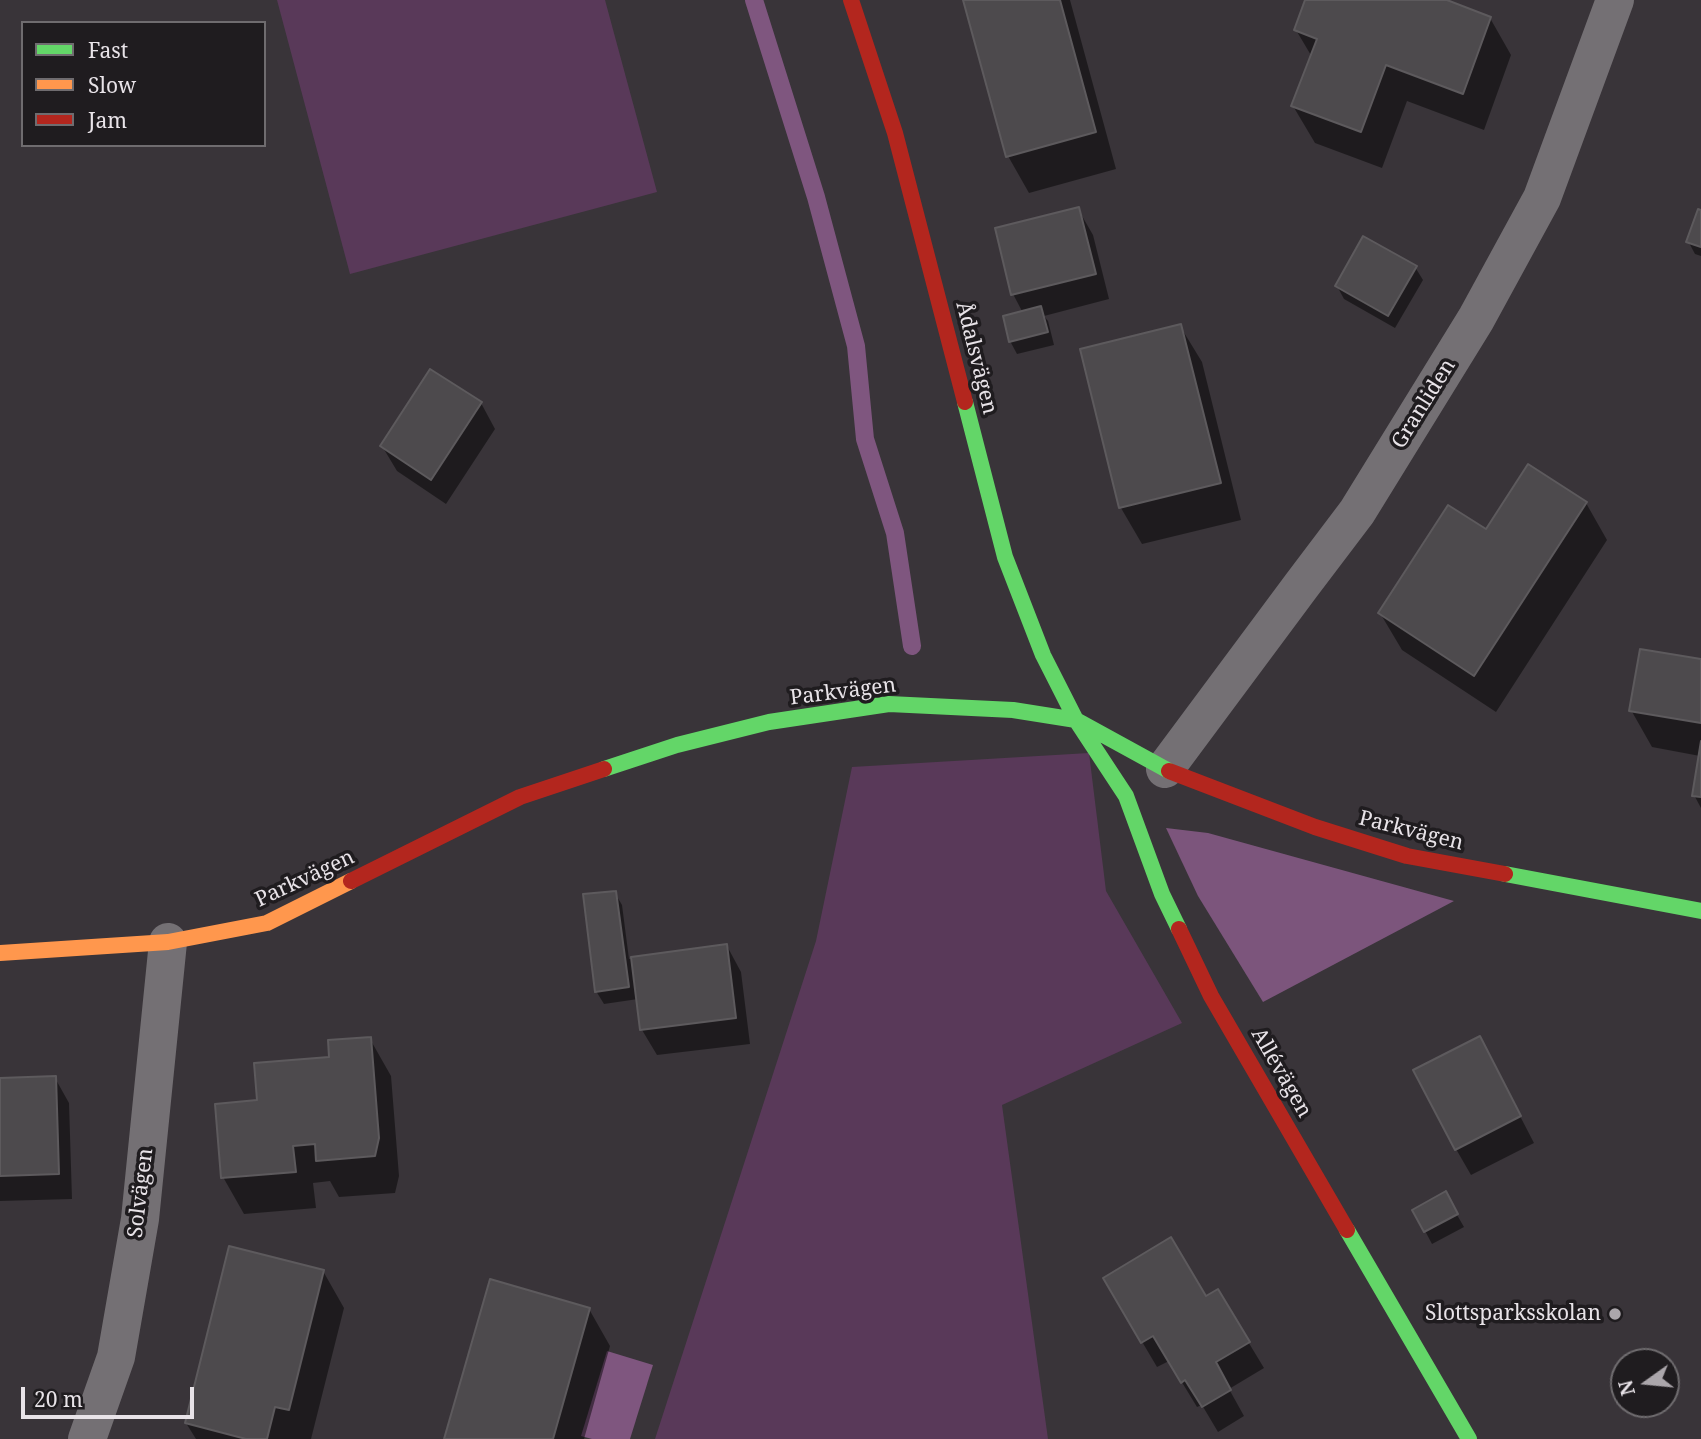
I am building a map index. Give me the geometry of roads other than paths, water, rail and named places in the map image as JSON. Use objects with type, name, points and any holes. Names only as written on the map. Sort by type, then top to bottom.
[{"type":"street","name":"Ådalsvägen","points":[[851,0],[895,133],[1005,557],[1043,654],[1076,720]]},
{"type":"street","name":"Granliden","points":[[1165,769],[1357,512],[1476,319],[1542,198],[1615,0]]},
{"type":"street","name":"Parkvägen","points":[[0,953],[168,942],[267,923],[520,797],[677,746],[769,722],[889,704],[1013,710],[1076,720],[1165,769],[1315,827],[1407,856],[1701,911]]},
{"type":"street","name":"Allévägen","points":[[1076,720],[1126,796],[1162,894],[1211,996],[1469,1439]]},
{"type":"street","name":"Solvägen","points":[[88,1439],[116,1357],[140,1219],[168,942]]},
{"type":"waterway","points":[[754,0],[816,197],[856,346],[865,439],[895,533],[912,646]]},
{"type":"place","name":"Slottsparksskolan","points":[[1615,1314]]}]
